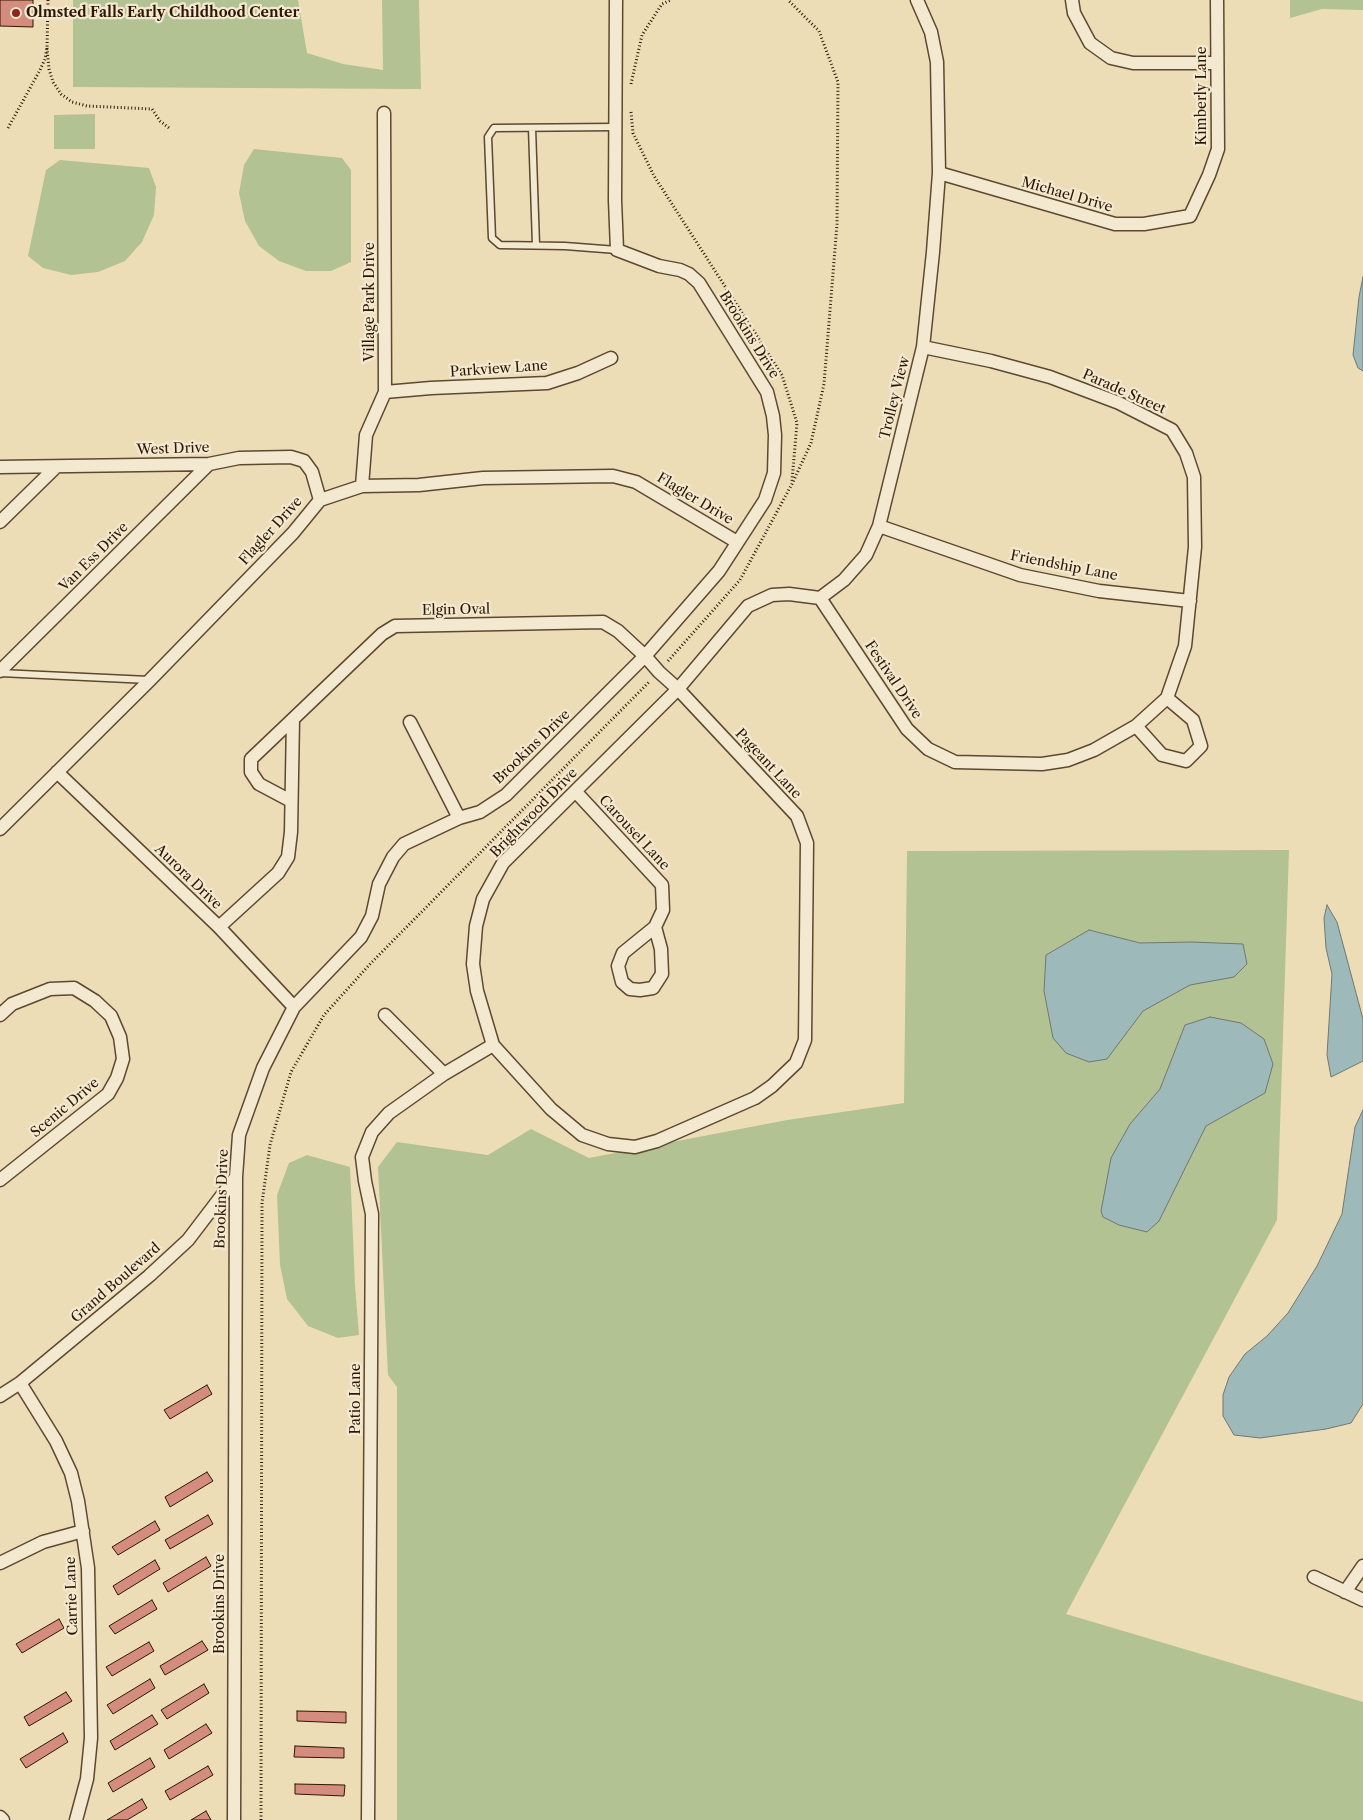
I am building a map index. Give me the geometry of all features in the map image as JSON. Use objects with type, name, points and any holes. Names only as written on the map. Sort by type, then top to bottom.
[{"type":"street","points":[[616,0],[615,200],[617,250]]},
{"type":"street","name":"Trolley View","points":[[820,598],[844,580],[866,555],[879,526],[923,347],[939,172],[937,62],[931,32],[918,0]]},
{"type":"street","points":[[1072,0],[1074,13],[1090,43],[1111,58],[1133,63],[1216,63]]},
{"type":"street","name":"Kimberly Lane","points":[[1190,216],[1209,175],[1218,149],[1217,0]]},
{"type":"street","name":"Village Park Drive","points":[[362,486],[366,435],[385,392],[384,114]]},
{"type":"street","name":"Michael Drive","points":[[939,172],[1116,224],[1144,224],[1190,216]]},
{"type":"street","name":"Brookins Drive","points":[[234,1820],[236,1177],[239,1135],[263,1068],[294,1007],[361,938],[372,916],[379,884],[393,857],[404,844],[459,818],[480,812],[506,795],[645,656],[719,571],[765,500],[774,473],[775,435],[773,416],[767,392],[699,283],[689,274],[680,270],[659,266],[617,250]]},
{"type":"street","name":"Parade Street","points":[[923,347],[991,361],[1050,377],[1118,403],[1172,430],[1186,453],[1194,477],[1195,547],[1190,601]]},
{"type":"street","name":"Parkview Lane","points":[[385,392],[547,383],[578,373],[611,358]]},
{"type":"street","name":"West Drive","points":[[0,467],[209,464],[239,458],[290,457],[304,461],[312,472],[320,500]]},
{"type":"street","name":"Van Ess Drive","points":[[0,672],[209,464]]},
{"type":"street","points":[[0,522],[56,467]]},
{"type":"street","name":"Flagler Drive","points":[[0,829],[150,680],[293,533],[320,500],[362,486],[419,485],[483,478],[613,476],[636,482],[737,542]]},
{"type":"street","name":"Friendship Lane","points":[[879,526],[1020,575],[1099,591],[1190,601]]},
{"type":"street","points":[[678,689],[748,606],[772,594],[820,598]]},
{"type":"street","name":"Festival Drive","points":[[820,598],[907,729],[928,749],[955,762],[1042,764],[1068,760],[1094,750],[1136,726],[1167,698],[1185,646],[1190,601]]},
{"type":"street","name":"Elgin Oval","points":[[291,801],[258,784],[251,772],[251,759],[382,634],[395,626],[603,622],[618,632],[645,656]]},
{"type":"street","name":"Pageant Lane","points":[[645,656],[658,672],[678,689],[797,816],[807,842],[805,1040]]},
{"type":"street","name":"Brightwood Drive","points":[[678,689],[503,863],[483,900],[476,926],[473,964],[477,991],[493,1045],[551,1109],[582,1135],[608,1144],[634,1147],[657,1141],[755,1098],[772,1086],[796,1063],[805,1040]]},
{"type":"street","points":[[1136,726],[1162,755],[1186,762],[1201,746],[1193,720],[1167,698]]},
{"type":"street","points":[[219,927],[278,873],[288,857],[291,832],[293,719]]},
{"type":"street","points":[[410,722],[459,818]]},
{"type":"street","name":"Aurora Drive","points":[[58,772],[219,927],[294,1007]]},
{"type":"street","name":"Carousel Lane","points":[[576,792],[662,885],[663,910],[655,927]]},
{"type":"street","points":[[655,927],[661,949],[662,974],[653,988],[630,989],[622,982],[618,966],[622,953],[655,927]]},
{"type":"street","name":"Scenic Drive","points":[[0,1015],[12,1004],[50,988],[74,988],[95,1001],[111,1016],[120,1037],[123,1059],[118,1078],[108,1094],[0,1180]]},
{"type":"street","points":[[385,1015],[444,1074]]},
{"type":"street","name":"Patio Lane","points":[[368,1820],[372,1214],[364,1181],[362,1157],[372,1132],[389,1113],[444,1074],[493,1045]]},
{"type":"street","name":"Grand Boulevard","points":[[0,1396],[20,1383],[150,1276],[188,1240],[236,1177]]},
{"type":"street","name":"Carrie Lane","points":[[20,1383],[56,1441],[71,1473],[83,1531],[88,1568],[91,1738],[87,1779],[76,1820]]},
{"type":"street","points":[[0,1563],[43,1542],[83,1531]]},
{"type":"street","points":[[1345,1592],[1363,1566]]},
{"type":"street","points":[[1314,1577],[1363,1600]]},
{"type":"street","points":[[0,1817],[3,1820]]},
{"type":"lane","points":[[615,127],[494,128],[488,137],[488,146],[492,238],[500,245],[617,250]]},
{"type":"lane","points":[[532,128],[536,246]]},
{"type":"lane","points":[[0,672],[150,680]]},
{"type":"path","points":[[48,0],[47,48],[49,70],[53,82],[61,94],[72,102],[87,106],[152,109],[160,121],[169,128]]},
{"type":"path","points":[[629,91],[642,35],[662,4],[671,0]]},
{"type":"path","points":[[668,662],[740,580],[792,484],[811,443],[824,384],[837,224],[838,82],[819,32],[788,0]]},
{"type":"path","points":[[8,128],[40,70],[47,48]]},
{"type":"path","points":[[631,108],[633,133],[654,176],[782,375],[797,423],[792,484]]},
{"type":"path","points":[[261,1820],[262,1203],[270,1145],[291,1072],[324,1015],[371,963],[644,687]]},
{"type":"green space","points":[[73,0],[298,0],[307,53],[343,64],[383,70],[382,0],[419,0],[421,89],[73,87]]},
{"type":"green space","points":[[1290,0],[1363,0],[1363,10],[1322,9],[1290,18]]},
{"type":"green space","points":[[95,114],[95,149],[54,149],[54,115]]},
{"type":"green space","points":[[254,149],[342,158],[351,170],[351,262],[331,271],[306,271],[279,261],[259,246],[245,221],[239,193],[244,165]]},
{"type":"green space","points":[[60,160],[149,168],[156,187],[154,215],[142,242],[125,261],[98,272],[71,275],[43,268],[28,256],[46,170]]},
{"type":"green space","points":[[1289,850],[1277,1220],[1066,1614],[1363,1702],[1363,1820],[397,1820],[397,1387],[388,1375],[378,1167],[397,1142],[488,1155],[531,1129],[589,1158],[787,1120],[904,1103],[907,851]]},
{"type":"green space","points":[[307,1155],[350,1167],[359,1335],[338,1338],[308,1326],[287,1299],[280,1265],[277,1195],[289,1163]]},
{"type":"water","points":[[1363,277],[1363,371],[1358,368],[1353,355]]},
{"type":"water","points":[[1327,905],[1337,922],[1363,1019],[1363,1061],[1331,1077],[1327,1055],[1332,974],[1326,948],[1324,918]]},
{"type":"water","points":[[1089,930],[1140,943],[1192,942],[1243,944],[1247,964],[1234,977],[1190,985],[1143,1011],[1107,1059],[1089,1062],[1066,1053],[1053,1038],[1044,991],[1046,955]]},
{"type":"water","points":[[1210,1017],[1241,1023],[1264,1039],[1273,1064],[1265,1093],[1206,1126],[1159,1221],[1147,1232],[1119,1225],[1103,1217],[1101,1211],[1111,1158],[1130,1124],[1160,1089],[1185,1025]]},
{"type":"water","points":[[1363,1110],[1363,1404],[1351,1423],[1326,1429],[1260,1438],[1234,1435],[1223,1416],[1223,1395],[1229,1377],[1245,1354],[1267,1336],[1288,1313],[1317,1266],[1342,1214],[1355,1127]]},
{"type":"building","name":"Olmsted Falls Early Childhood Center","points":[[0,0],[33,0],[33,27],[0,26]]},
{"type":"building","points":[[207,1385],[212,1394],[170,1419],[164,1410]]},
{"type":"building","points":[[207,1472],[213,1481],[170,1507],[165,1497]]},
{"type":"building","points":[[208,1515],[213,1524],[170,1549],[165,1540]]},
{"type":"building","points":[[155,1521],[160,1530],[118,1555],[112,1547]]},
{"type":"building","points":[[206,1557],[211,1566],[168,1592],[163,1583]]},
{"type":"building","points":[[155,1560],[160,1569],[118,1595],[113,1586]]},
{"type":"building","points":[[152,1600],[157,1609],[115,1634],[109,1626]]},
{"type":"building","points":[[59,1619],[64,1628],[22,1653],[16,1644]]},
{"type":"building","points":[[202,1641],[208,1650],[165,1675],[160,1666]]},
{"type":"building","points":[[149,1642],[154,1651],[112,1676],[106,1667]]},
{"type":"building","points":[[150,1679],[155,1688],[113,1714],[107,1705]]},
{"type":"building","points":[[204,1684],[209,1693],[167,1719],[161,1710]]},
{"type":"building","points":[[66,1692],[72,1701],[29,1726],[24,1717]]},
{"type":"building","points":[[297,1711],[346,1712],[346,1723],[297,1721]]},
{"type":"building","points":[[152,1715],[158,1724],[115,1750],[110,1741]]},
{"type":"building","points":[[206,1724],[212,1733],[169,1759],[164,1750]]},
{"type":"building","points":[[63,1733],[68,1742],[26,1768],[20,1759]]},
{"type":"building","points":[[295,1746],[344,1748],[344,1758],[294,1757]]},
{"type":"building","points":[[150,1758],[155,1767],[113,1792],[108,1783]]},
{"type":"building","points":[[208,1766],[213,1775],[170,1800],[165,1791]]},
{"type":"building","points":[[295,1784],[345,1785],[344,1796],[295,1794]]},
{"type":"building","points":[[142,1799],[147,1808],[127,1820],[107,1820]]},
{"type":"building","points":[[206,1811],[211,1820],[191,1820]]},
{"type":"place","name":"Olmsted Falls Early Childhood Center","points":[[16,13]]}]
